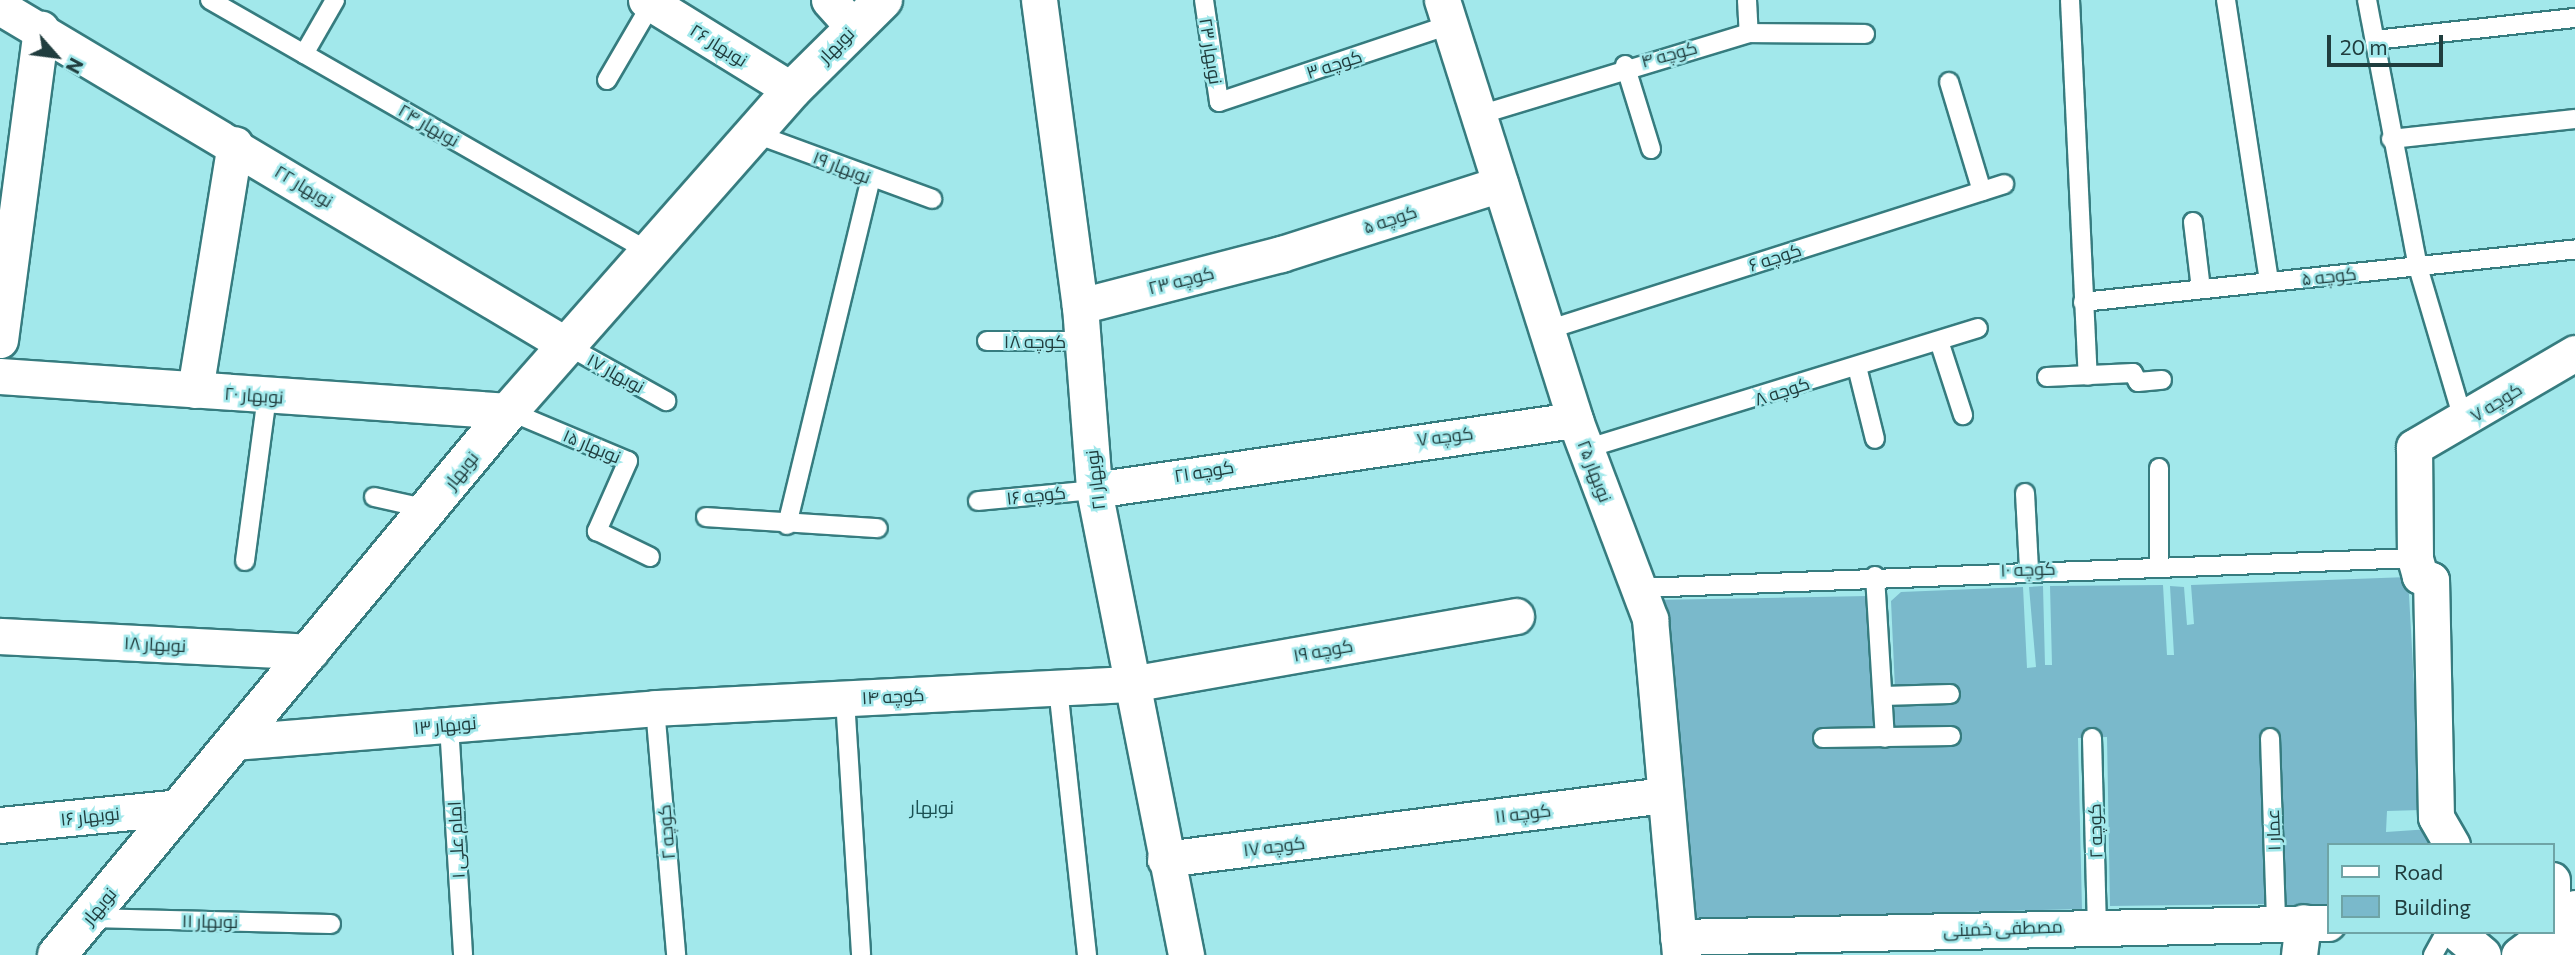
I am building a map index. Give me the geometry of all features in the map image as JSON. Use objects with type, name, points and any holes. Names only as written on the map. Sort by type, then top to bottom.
[{"type":"street","name":"نوبهار","points":[[57,955],[509,411],[792,90],[841,13],[883,0]]},
{"type":"street","name":"نوبهار ۲۱","points":[[1039,0],[1080,306],[1094,490],[1186,955]]},
{"type":"street","name":"نوبهار ۲۶","points":[[649,2],[792,90]]},
{"type":"street","name":"نوبهار ۲۲","points":[[0,6],[566,345]]},
{"type":"street","name":"نوبهار ۲۵","points":[[1445,13],[1580,434],[1641,588],[1650,619],[1679,946]]},
{"type":"street","points":[[0,340],[11,167],[41,29]]},
{"type":"street","points":[[195,390],[235,145]]},
{"type":"street","name":"کوچه ۵","points":[[1281,254],[1500,184]]},
{"type":"street","name":"کوچه ۲۳","points":[[1080,306],[1281,254]]},
{"type":"street","name":"کوچه ۷","points":[[2415,558],[2414,447],[2464,422],[2575,353]]},
{"type":"street","name":"نوبهار ۲۰","points":[[0,376],[509,411]]},
{"type":"street","name":"کوچه ۷","points":[[1315,453],[1580,434]]},
{"type":"street","name":"کوچه ۲۱","points":[[1094,490],[1315,453]]},
{"type":"street","points":[[2415,558],[2420,576],[2431,580],[2436,817],[2451,843]]},
{"type":"street","name":"کوچه ۱۹","points":[[1131,684],[1516,615]]},
{"type":"street","name":"نوبهار ۱۸","points":[[0,636],[311,652]]},
{"type":"street","name":"کوچه ۱۴","points":[[655,708],[1131,684]]},
{"type":"street","name":"نوبهار ۱۳","points":[[234,742],[655,708]]},
{"type":"street","name":"کوچه ۱۱","points":[[1382,832],[1664,795]]},
{"type":"street","name":"نوبهار ۱۶","points":[[0,825],[179,807]]},
{"type":"street","name":"کوچه ۱۷","points":[[1165,859],[1382,832]]},
{"type":"street","points":[[2560,912],[2565,955]]},
{"type":"street","name":"مصطفی خمینی","points":[[1679,946],[2097,925],[2302,931]]},
{"type":"street","points":[[2458,934],[2483,955]]},
{"type":"street","points":[[2519,955],[2539,934]]},
{"type":"lane","name":"نوبهار ۲۴","points":[[209,0],[648,251]]},
{"type":"lane","points":[[304,54],[335,0]]},
{"type":"lane","name":"نوبهار ۲۳","points":[[1204,0],[1219,102]]},
{"type":"lane","points":[[1747,0],[1749,33]]},
{"type":"lane","points":[[2070,0],[2088,376]]},
{"type":"lane","points":[[2226,0],[2269,282]]},
{"type":"lane","points":[[2367,0],[2391,139],[2418,267],[2464,422]]},
{"type":"lane","points":[[607,80],[649,2]]},
{"type":"lane","name":"کوچه ۳","points":[[1219,102],[1445,13]]},
{"type":"lane","points":[[2375,40],[2575,18]]},
{"type":"lane","name":"کوچه ۴","points":[[1479,115],[1625,65],[1749,33],[1865,34]]},
{"type":"lane","points":[[1625,65],[1651,149]]},
{"type":"lane","points":[[1949,82],[1982,191]]},
{"type":"lane","points":[[2391,139],[2575,118]]},
{"type":"lane","name":"نوبهار ۱۹","points":[[753,134],[932,199]]},
{"type":"lane","points":[[787,525],[871,178]]},
{"type":"lane","name":"کوچه ۶","points":[[1547,330],[2004,184]]},
{"type":"lane","points":[[2193,222],[2201,289]]},
{"type":"lane","name":"کوچه ۵","points":[[2083,302],[2575,249]]},
{"type":"lane","name":"کوچه ۸","points":[[1580,434],[1857,367],[1978,328]]},
{"type":"lane","name":"کوچه ۱۸","points":[[987,341],[1083,341]]},
{"type":"lane","points":[[1939,341],[1963,415]]},
{"type":"lane","name":"نوبهار ۱۷","points":[[566,345],[666,401]]},
{"type":"lane","points":[[1857,367],[1875,439]]},
{"type":"lane","points":[[2047,377],[2133,373],[2138,382],[2162,380]]},
{"type":"lane","points":[[245,561],[267,396]]},
{"type":"lane","name":"نوبهار ۱۵","points":[[509,411],[628,461],[597,531],[650,556]]},
{"type":"lane","points":[[2159,468],[2159,565]]},
{"type":"lane","name":"کوچه ۱۶","points":[[978,501],[1094,490]]},
{"type":"lane","points":[[2025,493],[2029,569]]},
{"type":"lane","points":[[374,497],[428,509]]},
{"type":"lane","points":[[706,517],[787,525],[878,528]]},
{"type":"lane","name":"کوچه ۱۰","points":[[1641,588],[2029,569],[2415,558]]},
{"type":"lane","points":[[1875,576],[1885,737]]},
{"type":"lane","points":[[1058,688],[1087,955]]},
{"type":"lane","points":[[1883,696],[1950,694]]},
{"type":"lane","points":[[845,699],[861,955]]},
{"type":"lane","name":"کوچه ۲","points":[[655,708],[676,955]]},
{"type":"lane","name":"امام علی ۱","points":[[449,725],[463,955]]},
{"type":"lane","points":[[1823,738],[1951,736]]},
{"type":"lane","name":"کوچه ۲","points":[[2092,738],[2097,925]]},
{"type":"lane","name":"عمار ۱","points":[[2270,738],[2302,931]]},
{"type":"lane","name":"نوبهار ۱۱","points":[[89,918],[331,924]]},
{"type":"lane","points":[[2433,955],[2445,934]]},
{"type":"building","points":[[2408,577],[2421,810],[2387,811],[2386,832],[2430,829],[2431,843],[2326,843],[2326,906],[2285,908],[2277,729],[2260,732],[2266,904],[2110,906],[2107,737],[2078,738],[2082,909],[1694,919],[1653,600],[1868,596],[1879,732],[1853,744],[1959,742],[1958,732],[1895,733],[1894,703],[1957,700],[1956,689],[1895,689],[1891,601],[1901,592],[2023,587],[2027,668],[2036,667],[2029,587],[2043,586],[2045,665],[2052,665],[2050,586],[2163,585],[2167,655],[2174,655],[2170,586],[2184,587],[2187,625],[2194,624],[2191,585]]},
{"type":"district","name":"نوبهار","points":[[932,807]]}]
